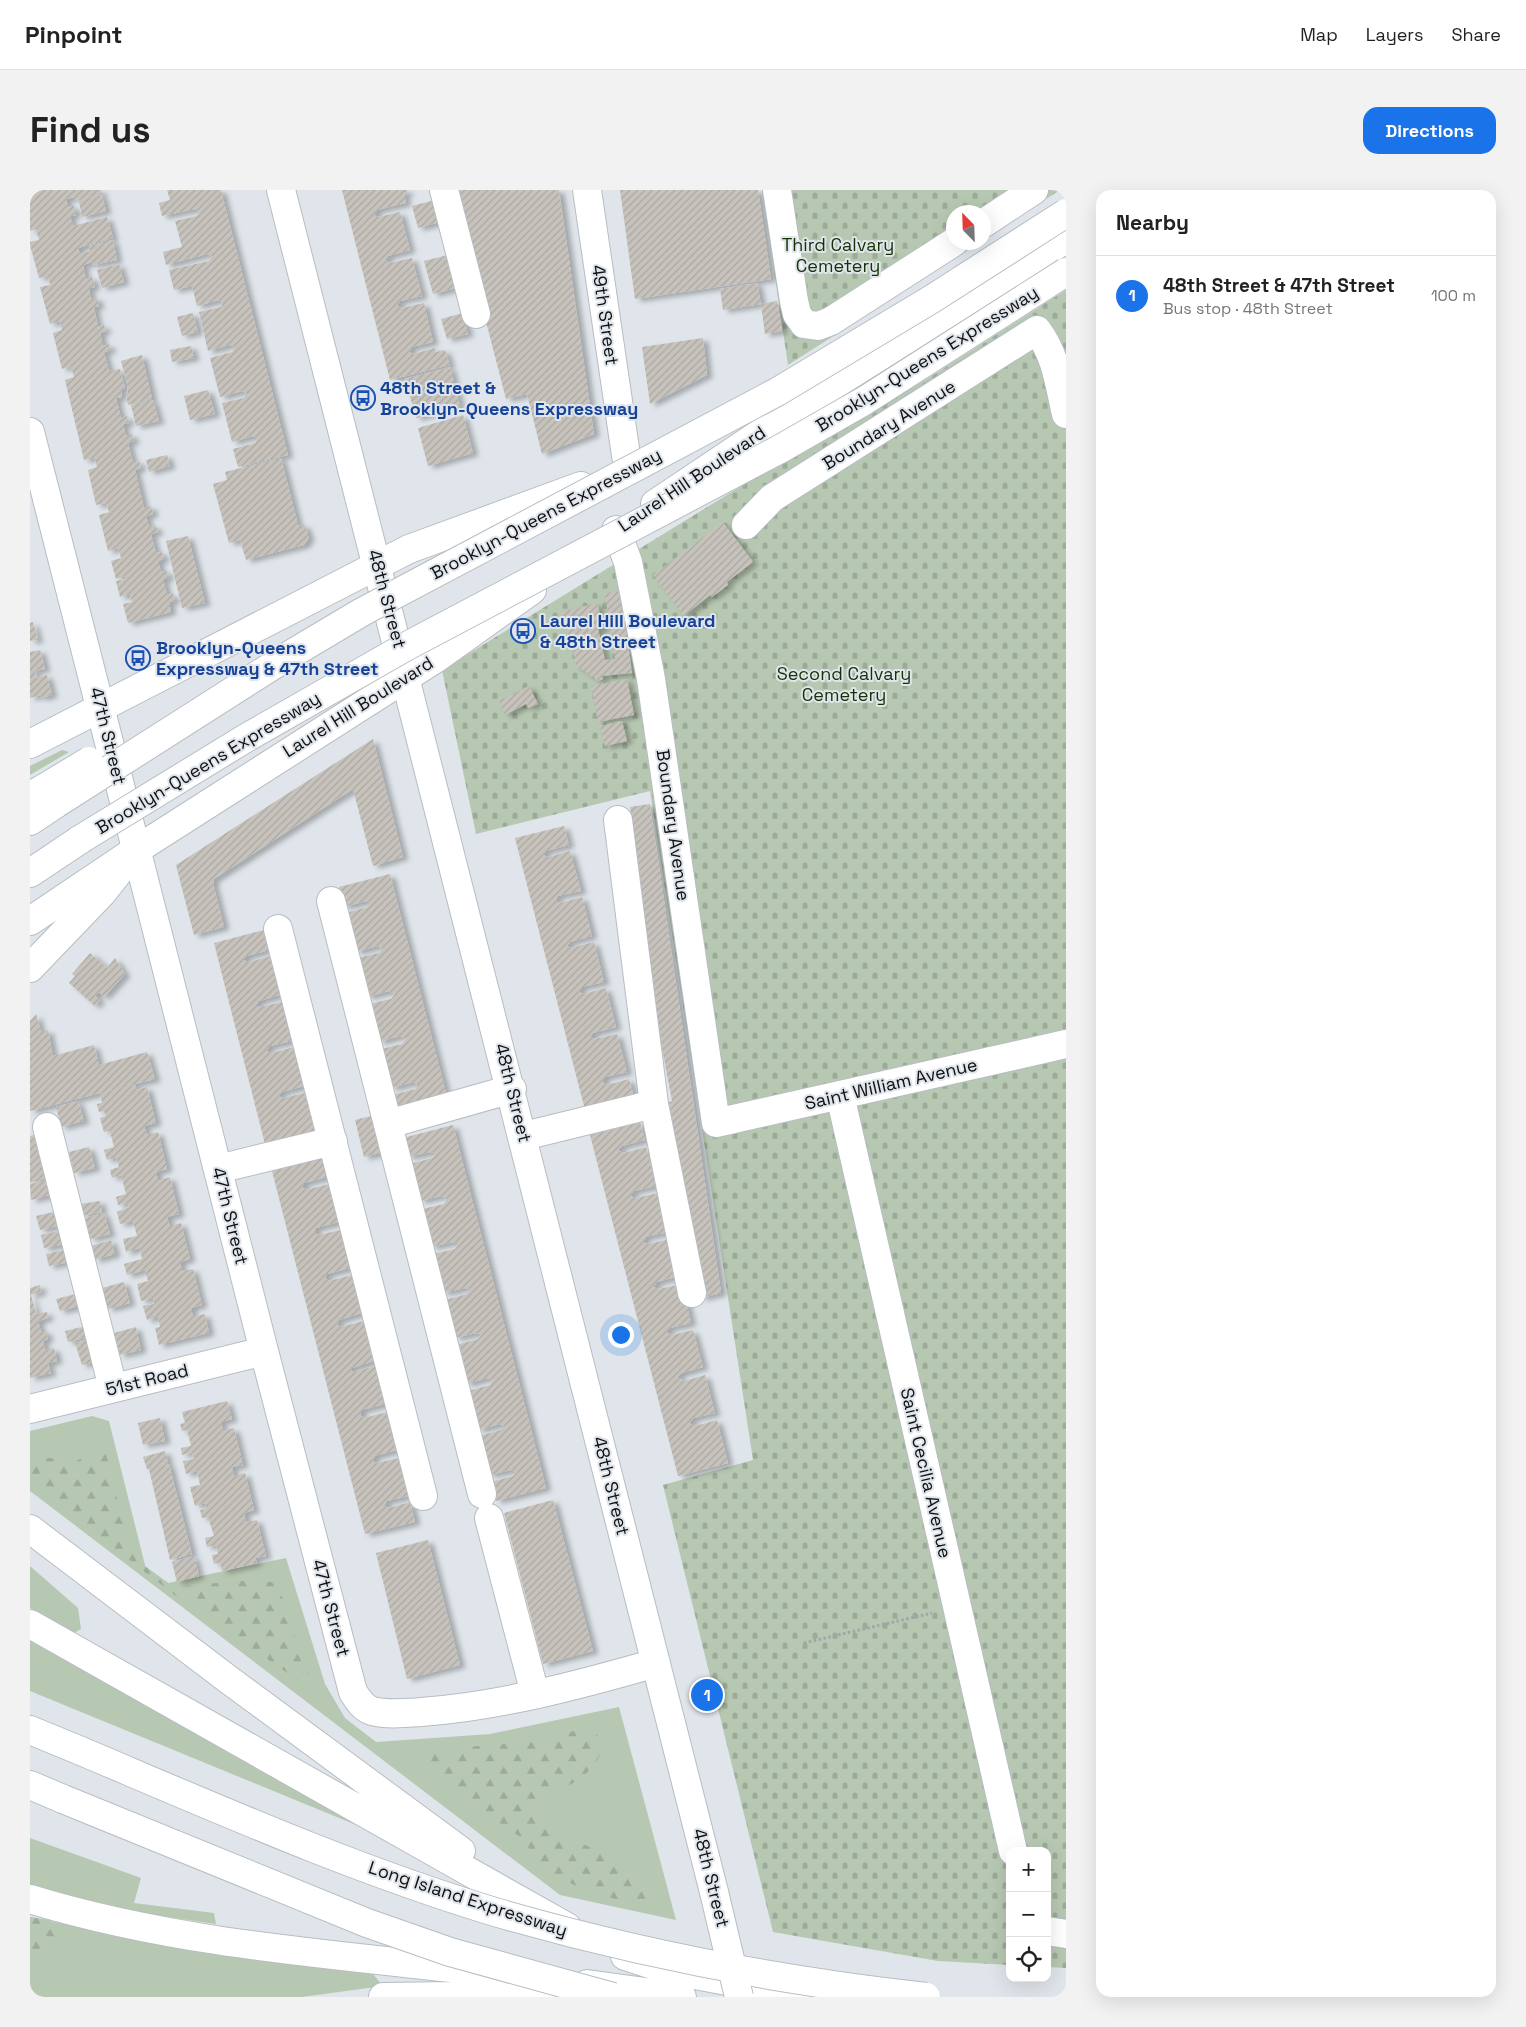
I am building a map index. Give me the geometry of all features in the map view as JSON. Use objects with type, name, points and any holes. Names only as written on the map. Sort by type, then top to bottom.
[{"type":"main road","name":"48th Street","points":[[281,190],[524,1136],[739,1997]]},
{"type":"main road","points":[[444,190],[476,314]]},
{"type":"main road","name":"49th Street","points":[[587,190],[628,469]]},
{"type":"main road","points":[[777,190],[794,301],[797,314],[804,324],[818,326],[831,321],[946,247]]},
{"type":"main road","points":[[991,218],[1034,190]]},
{"type":"main road","name":"Brooklyn-Queens Expressway","points":[[44,795],[93,759],[283,660],[436,572],[777,392],[932,299],[1066,213]]},
{"type":"main road","name":"Laurel Hill Boulevard","points":[[30,968],[102,893],[136,850],[435,659],[616,530],[807,402],[1066,239]]},
{"type":"main road","name":"Brooklyn-Queens Expressway","points":[[30,873],[81,839],[246,738],[399,650],[780,449],[855,406],[1066,272]]},
{"type":"main road","name":"Boundary Avenue","points":[[746,525],[772,498],[1037,330],[1047,344],[1054,360],[1066,414]]},
{"type":"main road","name":"Laurel Hill Boulevard","points":[[378,565],[409,549],[807,402]]},
{"type":"main road","name":"47th Street","points":[[30,432],[350,1684],[358,1700],[372,1711],[410,1713],[483,1705],[535,1694],[656,1663]]},
{"type":"main road","name":"Boundary Avenue","points":[[616,530],[628,562],[651,679],[716,1123]]},
{"type":"main road","points":[[30,744],[378,565]]},
{"type":"main road","points":[[30,821],[44,795]]},
{"type":"main road","points":[[618,820],[654,1104],[692,1293]]},
{"type":"main road","points":[[30,921],[136,850]]},
{"type":"main road","points":[[331,900],[535,1694]]},
{"type":"main road","points":[[278,929],[424,1496]]},
{"type":"main road","name":"Saint William Avenue","points":[[716,1123],[1066,1044]]},
{"type":"main road","points":[[388,1124],[512,1089]]},
{"type":"main road","name":"Saint Cecilia Avenue","points":[[840,1095],[1012,1847]]},
{"type":"main road","points":[[524,1136],[654,1104]]},
{"type":"main road","points":[[47,1126],[113,1388]]},
{"type":"main road","points":[[218,1170],[333,1141]]},
{"type":"main road","name":"51st Road","points":[[30,1409],[264,1351]]},
{"type":"main road","points":[[30,1529],[540,1912]]},
{"type":"main road","points":[[30,1624],[605,1948],[649,1965],[813,1997]]},
{"type":"main road","name":"Long Island Expressway","points":[[30,1730],[317,1850],[494,1911],[585,1936],[696,1961],[840,1987],[926,1997]]},
{"type":"main road","points":[[30,1786],[367,1923],[450,1952],[613,1997]]},
{"type":"main road","points":[[30,1899],[103,1918],[200,1937],[674,1995]]},
{"type":"main road","points":[[1051,1932],[1066,1934]]},
{"type":"main road","points":[[384,1997],[437,1994],[674,1995]]},
{"type":"path","points":[[804,1643],[957,1607]]},
{"type":"green space","name":"Third Calvary Cemetery","points":[[762,190],[1060,190],[991,234],[991,205],[946,205],[946,250],[968,250],[788,365]]},
{"type":"green space","name":"Second Calvary Cemetery","points":[[1066,290],[1066,1968],[1051,1967],[1051,1847],[1006,1847],[1006,1965],[938,1961],[773,1932],[663,1485],[753,1460],[650,791],[476,834],[442,670],[748,482],[927,379]]},
{"type":"green space","points":[[62,750],[69,752],[30,775],[30,766]]},
{"type":"green space","points":[[92,1416],[109,1421],[146,1569],[168,1583],[286,1558],[325,1684],[345,1718],[376,1742],[490,1734],[619,1707],[676,1920],[560,1895],[30,1491],[30,1431]]},
{"type":"green space","points":[[104,1444],[120,1512],[138,1561],[174,1587],[238,1581],[275,1582],[287,1608],[301,1661],[321,1696],[180,1599],[30,1483],[30,1455],[75,1462]]},
{"type":"green space","points":[[30,1566],[78,1608],[81,1629],[74,1633],[30,1608]]},
{"type":"green space","points":[[30,1637],[383,1836],[30,1691]]},
{"type":"green space","points":[[592,1726],[603,1745],[599,1758],[592,1768],[573,1783],[531,1810],[566,1836],[634,1868],[659,1902],[621,1901],[581,1888],[549,1873],[519,1836],[444,1786],[427,1753],[462,1747],[534,1742]]},
{"type":"green space","points":[[30,1838],[141,1878],[134,1903],[214,1913],[216,1924],[124,1911],[30,1884]]},
{"type":"green space","points":[[30,1917],[205,1952],[372,1973],[383,1986],[302,1997],[30,1997]]},
{"type":"green space","points":[[30,1917],[50,1920],[59,1932],[46,1951],[30,1958]]},
{"type":"building","points":[[30,190],[101,190],[102,194],[76,201],[75,197],[66,199],[68,207],[74,206],[76,215],[70,216],[73,226],[107,217],[113,238],[78,248],[80,254],[90,251],[89,246],[113,240],[117,260],[93,265],[92,262],[83,265],[86,279],[92,277],[95,287],[89,288],[91,299],[97,298],[99,306],[94,307],[98,327],[104,325],[106,331],[100,333],[103,346],[109,344],[111,350],[104,352],[109,371],[120,369],[125,388],[121,389],[122,397],[116,398],[121,418],[127,416],[129,423],[123,424],[126,436],[132,434],[134,441],[128,443],[133,463],[139,461],[141,468],[135,470],[144,508],[151,506],[153,514],[146,516],[149,527],[156,526],[158,532],[151,534],[156,553],[162,552],[164,559],[158,561],[161,572],[167,571],[169,578],[163,579],[167,595],[173,594],[175,601],[169,602],[171,612],[128,623],[123,604],[132,602],[130,594],[120,597],[116,581],[126,579],[125,576],[116,579],[111,561],[121,558],[118,548],[108,551],[99,515],[109,512],[106,503],[96,505],[88,470],[97,467],[95,458],[84,460],[65,380],[74,377],[71,366],[62,369],[53,333],[62,330],[60,321],[50,324],[40,287],[50,285],[48,276],[39,278],[30,245],[30,242],[39,240],[36,229],[30,231]]},
{"type":"building","points":[[167,190],[221,190],[288,455],[238,467],[233,449],[255,443],[258,438],[254,436],[232,442],[222,403],[244,398],[247,393],[242,391],[220,397],[210,358],[232,352],[235,347],[230,345],[208,351],[199,312],[221,307],[223,302],[219,300],[197,306],[192,286],[174,290],[169,270],[209,261],[212,256],[207,254],[166,265],[163,252],[182,247],[175,221],[197,216],[200,211],[195,209],[162,216],[159,203],[170,200]]},
{"type":"building","points":[[342,190],[407,190],[408,194],[404,194],[406,203],[377,210],[374,215],[379,217],[400,212],[410,250],[388,256],[385,260],[390,263],[412,258],[422,296],[400,301],[397,306],[402,308],[424,303],[433,342],[412,347],[409,352],[413,354],[435,348],[436,352],[445,350],[450,365],[390,380]]},
{"type":"building","points":[[452,190],[559,190],[594,434],[542,454],[527,394],[506,399]]},
{"type":"building","points":[[620,190],[758,190],[771,279],[635,299]]},
{"type":"building","points":[[102,195],[106,211],[82,217],[79,201]]},
{"type":"building","points":[[435,200],[440,222],[418,228],[412,206]]},
{"type":"building","points":[[448,255],[456,288],[433,294],[424,261]]},
{"type":"building","points":[[119,264],[124,282],[102,288],[97,270]]},
{"type":"building","points":[[757,283],[761,304],[723,310],[720,289]]},
{"type":"building","points":[[777,301],[782,331],[765,334],[761,304]]},
{"type":"building","points":[[193,313],[198,332],[182,336],[177,317]]},
{"type":"building","points":[[463,313],[468,334],[447,339],[441,319]]},
{"type":"building","points":[[703,338],[707,375],[650,404],[642,347]]},
{"type":"building","points":[[191,346],[194,358],[172,362],[170,350]]},
{"type":"building","points":[[142,355],[152,399],[128,405],[127,383],[121,361]]},
{"type":"building","points":[[450,367],[460,406],[416,418],[405,379]]},
{"type":"building","points":[[208,390],[215,414],[190,420],[184,396]]},
{"type":"building","points":[[153,400],[159,421],[136,426],[131,405]]},
{"type":"building","points":[[463,415],[473,453],[428,466],[418,428]]},
{"type":"building","points":[[167,455],[170,466],[149,472],[146,460]]},
{"type":"building","points":[[281,458],[298,525],[296,526],[305,525],[309,538],[304,545],[246,560],[240,540],[229,543],[213,484],[227,480],[225,472]]},
{"type":"building","points":[[723,522],[753,562],[727,582],[728,585],[712,597],[710,595],[684,616],[653,575]]},
{"type":"building","points":[[188,536],[205,603],[182,608],[166,541]]},
{"type":"building","points":[[621,591],[632,673],[602,676],[603,679],[598,681],[580,668],[577,668],[562,612],[597,603],[604,628],[598,629],[605,660],[615,659],[605,593]]},
{"type":"building","points":[[33,622],[38,640],[30,641],[30,623]]},
{"type":"building","points":[[40,650],[45,669],[35,671],[35,675],[36,678],[47,675],[52,695],[41,698],[40,695],[30,698],[30,652]]},
{"type":"building","points":[[627,679],[634,715],[598,722],[591,686]]},
{"type":"building","points":[[529,686],[538,704],[528,708],[526,704],[505,715],[499,701]]},
{"type":"building","points":[[622,721],[627,741],[605,746],[600,726]]},
{"type":"building","points":[[373,739],[403,857],[373,866],[353,789],[214,879],[213,883],[224,927],[194,935],[176,865]]},
{"type":"building","points":[[650,804],[721,1293],[701,1298],[669,1102],[672,1101],[661,1043],[630,807]]},
{"type":"building","points":[[564,826],[569,845],[546,851],[543,855],[548,857],[570,851],[581,891],[558,896],[555,901],[560,903],[582,897],[592,936],[570,942],[567,946],[571,948],[594,942],[604,982],[582,987],[579,992],[583,994],[606,988],[616,1027],[593,1033],[590,1037],[595,1039],[617,1034],[627,1072],[605,1077],[602,1082],[607,1085],[629,1079],[634,1097],[585,1110],[515,838]]},
{"type":"building","points":[[390,874],[448,1101],[397,1114],[392,1095],[416,1089],[417,1085],[414,1082],[391,1088],[381,1049],[402,1044],[406,1039],[400,1036],[379,1042],[369,1004],[391,999],[395,994],[389,991],[367,997],[357,958],[379,953],[383,949],[377,946],[356,952],[346,913],[367,907],[371,903],[366,901],[344,907],[339,887]]},
{"type":"building","points":[[264,930],[269,950],[247,956],[243,960],[249,962],[271,956],[280,995],[259,1001],[255,1006],[260,1007],[282,1002],[292,1041],[270,1046],[266,1051],[272,1053],[294,1047],[304,1086],[282,1092],[278,1096],[283,1098],[305,1093],[316,1135],[266,1148],[214,943]]},
{"type":"building","points":[[90,953],[107,968],[115,958],[125,974],[104,997],[99,992],[95,996],[100,1000],[95,1006],[69,983],[75,976],[72,974]]},
{"type":"building","points":[[36,1014],[41,1032],[48,1030],[53,1056],[94,1045],[99,1065],[147,1052],[155,1079],[30,1111],[30,1021]]},
{"type":"building","points":[[135,1085],[136,1090],[147,1087],[156,1123],[144,1126],[147,1135],[158,1132],[167,1169],[156,1172],[158,1181],[170,1177],[179,1214],[167,1217],[170,1226],[181,1223],[190,1259],[180,1262],[182,1271],[193,1269],[202,1305],[191,1308],[193,1317],[205,1314],[209,1333],[159,1345],[155,1328],[160,1327],[158,1317],[147,1320],[143,1306],[154,1304],[153,1298],[141,1301],[137,1284],[148,1281],[145,1270],[127,1275],[124,1264],[142,1259],[140,1248],[126,1252],[123,1239],[137,1236],[133,1221],[120,1224],[117,1212],[129,1207],[128,1203],[118,1205],[116,1197],[126,1194],[121,1175],[112,1178],[110,1170],[119,1167],[116,1157],[107,1160],[104,1150],[114,1147],[110,1131],[104,1132],[100,1118],[106,1116],[104,1111],[99,1112],[97,1104],[102,1103],[100,1094]]},
{"type":"building","points":[[78,1101],[84,1121],[61,1127],[56,1107]]},
{"type":"building","points":[[375,1115],[384,1152],[364,1157],[355,1120]]},
{"type":"building","points":[[640,1122],[645,1140],[622,1146],[618,1150],[624,1153],[646,1147],[656,1186],[634,1191],[630,1196],[636,1198],[658,1193],[668,1232],[646,1237],[642,1242],[648,1244],[670,1239],[679,1276],[657,1282],[653,1287],[659,1289],[682,1284],[691,1323],[670,1328],[666,1332],[672,1335],[693,1330],[703,1367],[682,1373],[677,1377],[684,1381],[705,1375],[715,1413],[694,1418],[689,1423],[695,1426],[717,1420],[728,1463],[678,1476],[590,1135]]},
{"type":"building","points":[[453,1125],[546,1488],[496,1501],[491,1482],[513,1476],[517,1472],[511,1470],[489,1475],[479,1436],[501,1430],[505,1426],[500,1424],[478,1430],[468,1391],[490,1385],[493,1380],[488,1378],[466,1384],[456,1345],[478,1339],[482,1334],[476,1333],[455,1338],[445,1300],[467,1294],[470,1289],[465,1288],[443,1293],[433,1254],[455,1249],[459,1243],[453,1242],[431,1247],[422,1209],[444,1204],[447,1199],[441,1196],[420,1201],[410,1164],[432,1158],[436,1153],[430,1152],[408,1157],[403,1138]]},
{"type":"building","points":[[38,1134],[50,1177],[30,1183],[30,1136]]},
{"type":"building","points":[[89,1147],[95,1168],[74,1173],[69,1152]]},
{"type":"building","points":[[322,1158],[327,1177],[304,1183],[302,1187],[306,1190],[329,1184],[339,1222],[316,1228],[314,1233],[318,1235],[341,1230],[350,1268],[327,1274],[325,1278],[329,1281],[352,1275],[362,1313],[339,1320],[337,1324],[340,1327],[364,1321],[374,1361],[349,1369],[353,1372],[375,1366],[385,1404],[362,1410],[360,1415],[364,1418],[387,1412],[397,1450],[375,1456],[372,1461],[377,1463],[399,1458],[409,1496],[387,1501],[384,1506],[389,1508],[410,1502],[415,1522],[365,1534],[272,1171]]},
{"type":"building","points":[[51,1179],[54,1194],[31,1200],[30,1184]]},
{"type":"building","points":[[100,1201],[102,1212],[82,1216],[80,1204]]},
{"type":"building","points":[[58,1211],[62,1225],[40,1230],[36,1216]]},
{"type":"building","points":[[104,1213],[110,1234],[90,1239],[85,1218]]},
{"type":"building","points":[[63,1230],[65,1244],[44,1248],[41,1235]]},
{"type":"building","points":[[111,1240],[115,1254],[95,1260],[91,1246]]},
{"type":"building","points":[[68,1249],[70,1262],[49,1266],[46,1254]]},
{"type":"building","points":[[124,1282],[130,1303],[108,1309],[102,1288]]},
{"type":"building","points":[[40,1285],[41,1292],[31,1295],[36,1314],[47,1312],[48,1318],[38,1321],[41,1332],[46,1331],[48,1339],[43,1341],[45,1350],[54,1348],[57,1361],[48,1363],[51,1373],[30,1378],[30,1288]]},
{"type":"building","points":[[76,1294],[80,1306],[60,1311],[56,1299]]},
{"type":"building","points":[[86,1326],[89,1337],[68,1342],[65,1331]]},
{"type":"building","points":[[136,1327],[141,1350],[120,1355],[114,1333]]},
{"type":"building","points":[[88,1339],[94,1362],[82,1365],[75,1343]]},
{"type":"building","points":[[227,1401],[232,1419],[221,1422],[223,1431],[234,1428],[243,1465],[232,1467],[234,1476],[245,1473],[254,1510],[244,1513],[246,1522],[257,1520],[266,1556],[255,1558],[257,1563],[222,1571],[220,1562],[214,1564],[212,1555],[218,1554],[216,1545],[207,1547],[205,1538],[214,1536],[208,1517],[202,1518],[200,1510],[206,1509],[205,1503],[195,1506],[190,1487],[200,1485],[197,1471],[186,1474],[183,1461],[194,1459],[192,1452],[182,1455],[181,1448],[191,1446],[187,1430],[182,1431],[180,1424],[185,1423],[182,1412]]},
{"type":"building","points":[[160,1418],[165,1441],[143,1445],[138,1423]]},
{"type":"building","points":[[165,1451],[168,1463],[160,1466],[169,1464],[192,1554],[170,1560],[149,1469],[147,1469],[143,1457]]},
{"type":"building","points":[[553,1500],[593,1651],[543,1664],[504,1513]]},
{"type":"building","points":[[428,1540],[460,1665],[407,1679],[376,1553]]},
{"type":"building","points":[[194,1556],[199,1576],[177,1582],[172,1562]]},
{"type":"place","name":"48th Street & Brooklyn-Queens Expressway","points":[[363,398]]},
{"type":"place","name":"Laurel Hill Boulevard & 48th Street","points":[[523,631]]},
{"type":"place","name":"Brooklyn-Queens Expressway & 47th Street","points":[[138,658]]},
{"type":"place","name":"48th Street & 47th Street","points":[[707,1695]]}]
